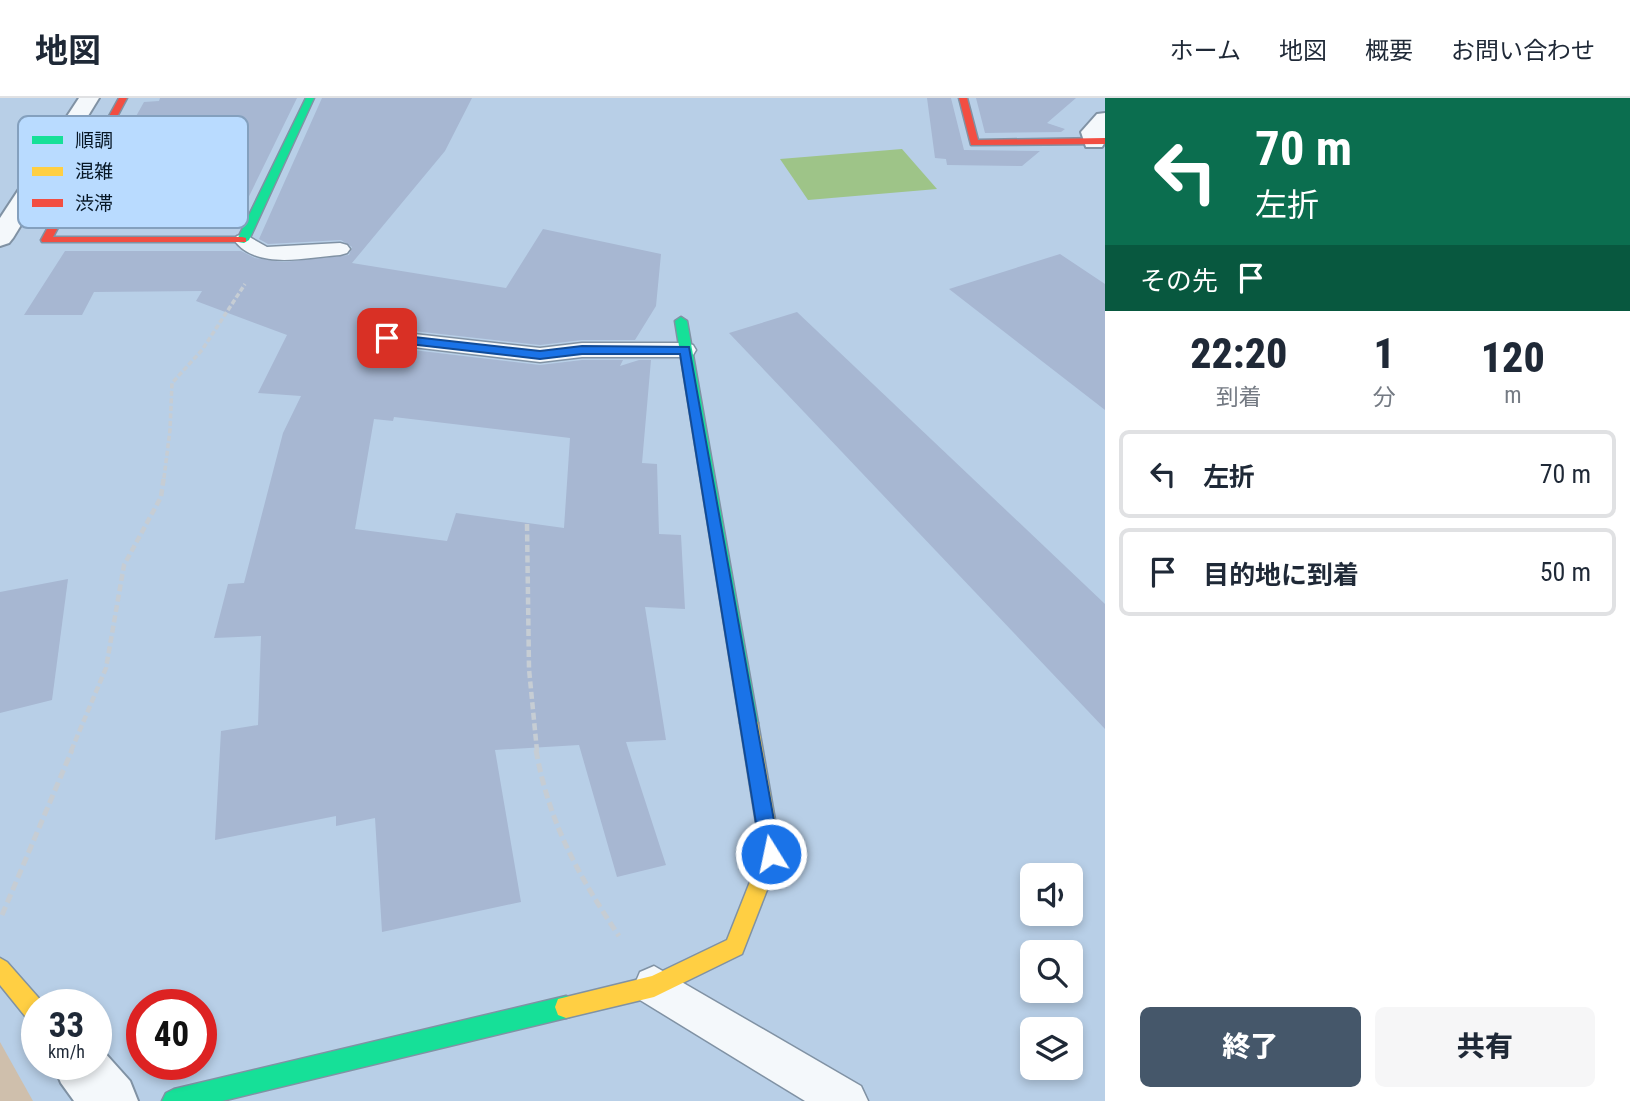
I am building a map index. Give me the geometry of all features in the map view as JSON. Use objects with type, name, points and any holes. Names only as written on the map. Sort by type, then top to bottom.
[{"type":"street","points":[[78,116],[89,98]]},
{"type":"street","points":[[113,116],[123,98]]},
{"type":"street","points":[[53,228],[46,240],[244,240],[310,98]]},
{"type":"street","points":[[963,98],[974,144],[1099,141]]},
{"type":"street","points":[[1099,141],[1092,132],[1105,119]]},
{"type":"street","points":[[0,238],[18,210]]},
{"type":"street","points":[[174,1101],[654,986],[735,947],[771,854],[681,321]]},
{"type":"street","points":[[0,969],[21,994]]},
{"type":"street","points":[[92,1080],[110,1101]]},
{"type":"lane","points":[[244,240],[263,253],[340,249]]},
{"type":"lane","points":[[387,338],[540,355],[582,350],[685,350]]},
{"type":"lane","points":[[654,986],[846,1101]]},
{"type":"path","points":[[0,920],[106,668],[124,565],[161,497],[170,430],[172,383],[202,350],[231,309],[263,253]]},
{"type":"path","points":[[527,524],[531,694],[539,762],[550,811],[589,892],[654,986]]},
{"type":"shaded area","points":[[902,149],[937,189],[808,200],[780,159]]},
{"type":"shaded area","points":[[0,1042],[33,1101],[0,1101]]},
{"type":"building","points":[[160,98],[297,98],[248,198],[248,116],[136,116],[144,102],[159,101]]},
{"type":"building","points":[[322,98],[472,98],[445,151],[352,263],[506,288],[543,229],[661,254],[656,306],[635,340],[582,340],[540,345],[387,328],[377,332],[374,339],[379,346],[540,365],[582,360],[623,360],[620,366],[639,360],[651,360],[642,463],[657,464],[659,534],[681,535],[685,609],[645,607],[666,740],[626,742],[666,865],[617,877],[579,745],[495,750],[521,902],[382,932],[375,818],[336,826],[336,816],[215,840],[221,731],[258,725],[261,636],[214,638],[228,584],[244,583],[283,433],[301,396],[258,393],[287,335],[196,301],[202,291],[94,292],[82,315],[24,315],[65,251],[241,251],[255,258],[283,262],[349,255],[352,247],[341,240],[268,244],[259,239]],"holes":[[[394,417],[570,438],[564,528],[456,513],[447,541],[355,529],[374,419],[393,421]]]},
{"type":"building","points":[[927,98],[951,98],[964,150],[1040,151],[1022,166],[947,165],[946,159],[935,158]]},
{"type":"building","points":[[976,98],[1076,98],[1047,123],[1065,129],[1061,132],[985,133]]},
{"type":"building","points":[[80,228],[233,228],[233,229]]},
{"type":"building","points":[[1060,254],[1105,284],[1105,410],[949,289]]},
{"type":"building","points":[[797,312],[1105,604],[1105,729],[729,333]]},
{"type":"building","points":[[68,579],[52,700],[0,713],[0,592]]},
{"type":"traffic: fast","points":[[242,240],[310,98]]},
{"type":"traffic: fast","points":[[681,321],[749,723]]},
{"type":"traffic: fast","points":[[174,1101],[566,1007]]},
{"type":"traffic: slow","points":[[566,1007],[654,986],[735,947],[771,854],[749,723]]},
{"type":"traffic: slow","points":[[0,969],[21,994]]},
{"type":"traffic: jam","points":[[113,116],[123,98]]},
{"type":"traffic: jam","points":[[963,98],[974,143],[1105,141]]},
{"type":"traffic: jam","points":[[53,228],[46,240],[242,240]]},
{"type":"route","points":[[387,338],[540,355],[582,350],[685,350],[771,854]]}]
